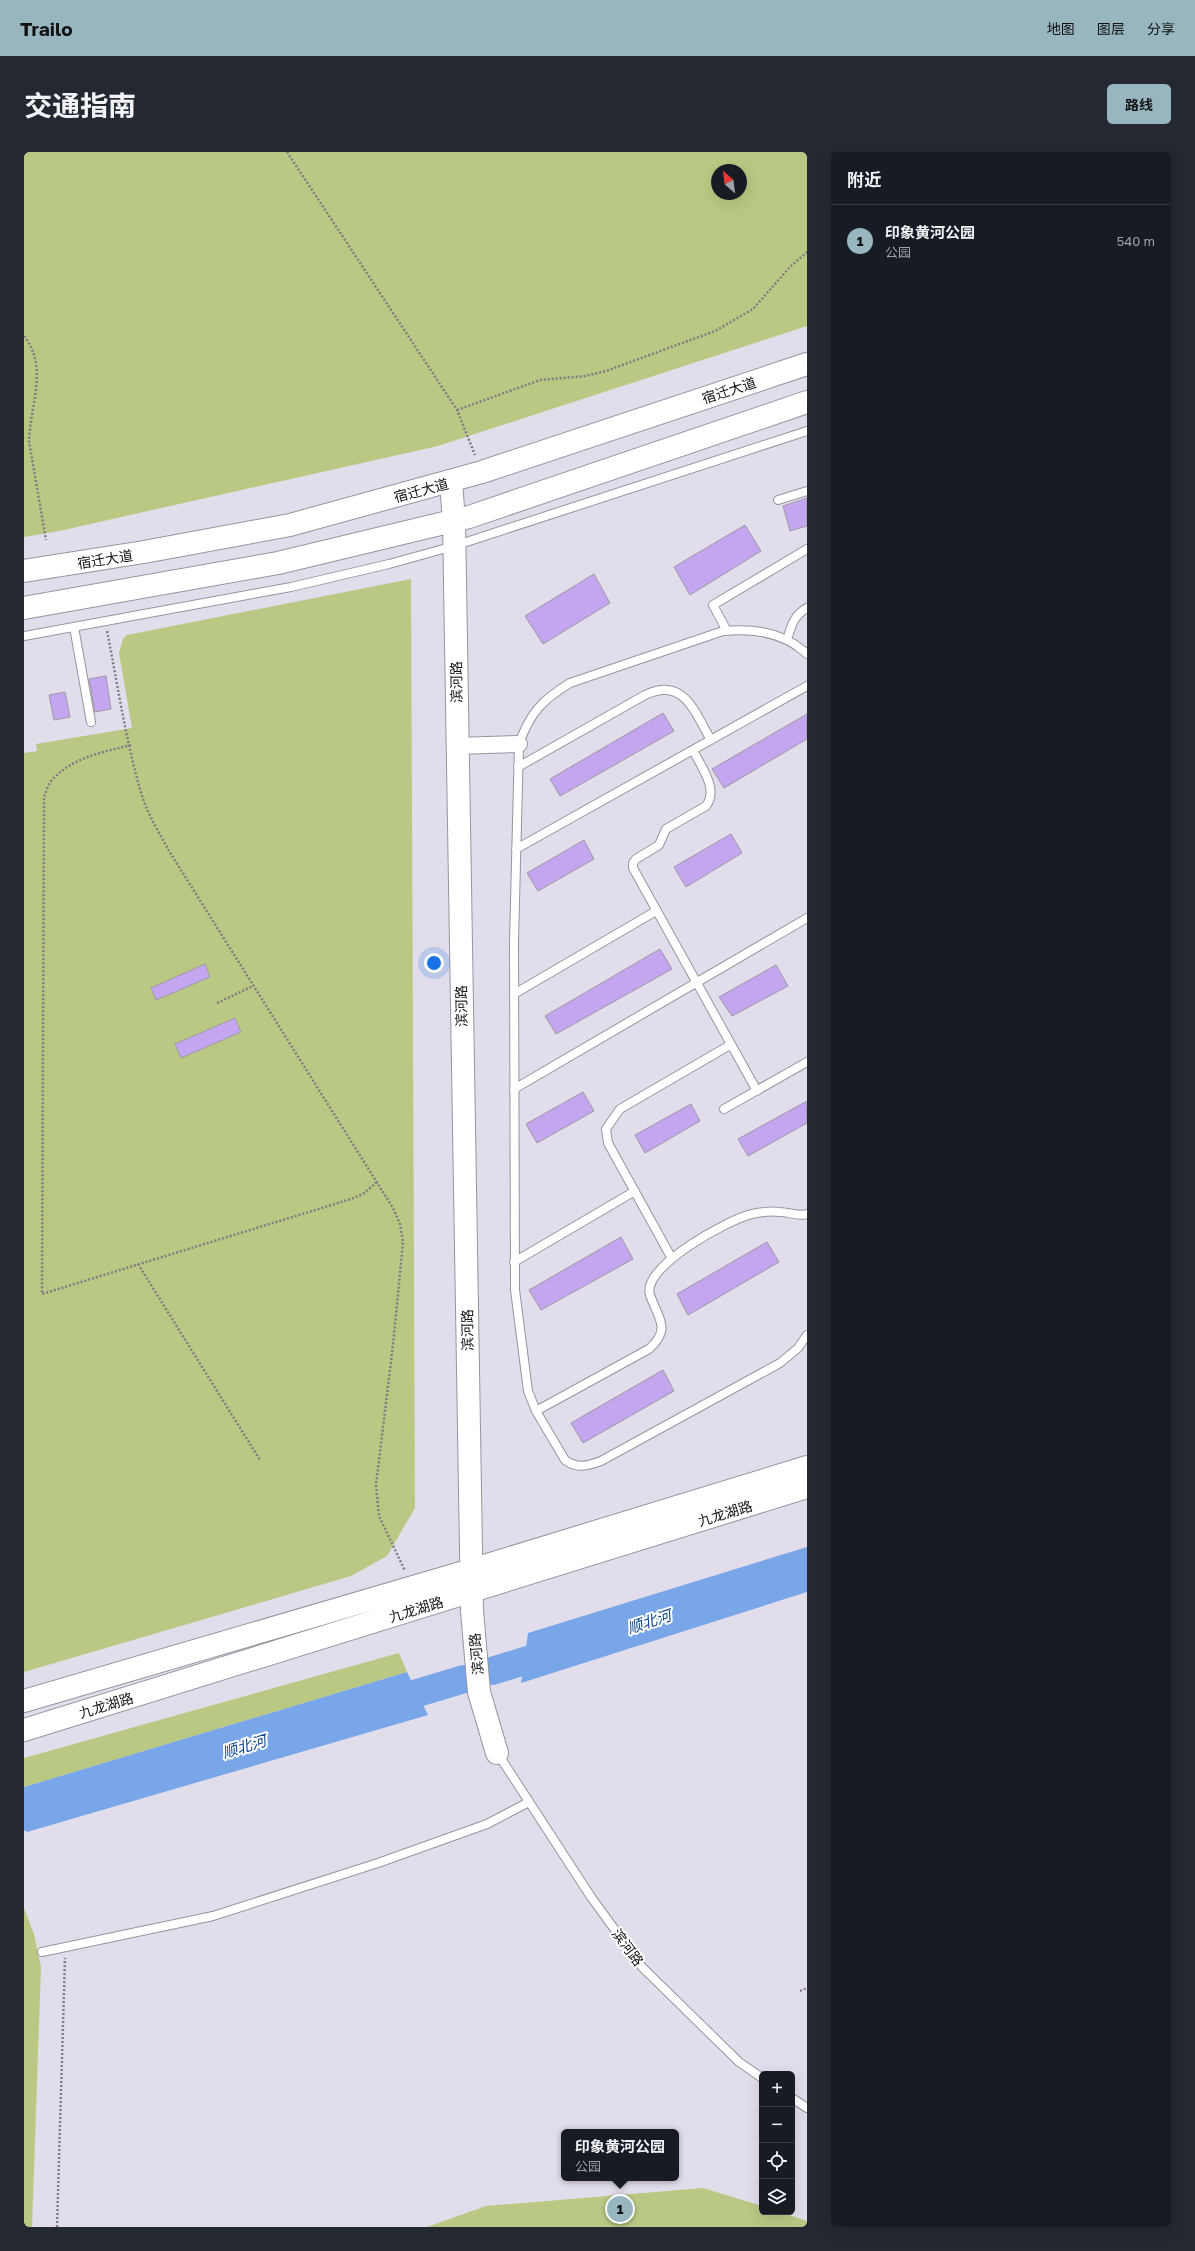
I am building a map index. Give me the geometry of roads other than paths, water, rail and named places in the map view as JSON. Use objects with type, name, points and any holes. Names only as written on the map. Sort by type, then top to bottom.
[{"type":"main road","name":"宿迁大道","points":[[24,571],[144,552],[290,525],[451,482],[807,364]]},
{"type":"main road","points":[[24,608],[278,563],[454,521],[807,402]]},
{"type":"main road","name":"滨河路","points":[[451,482],[454,521],[472,1581],[479,1692],[497,1753]]},
{"type":"main road","name":"九龙湖路","points":[[24,1730],[472,1581],[807,1467]]},
{"type":"main road","name":"九龙湖路","points":[[24,1701],[413,1588],[472,1581],[807,1487]]},
{"type":"street","points":[[457,746],[519,744]]},
{"type":"lane","points":[[24,636],[291,587],[454,546],[807,431]]},
{"type":"lane","points":[[778,500],[807,491]]},
{"type":"lane","points":[[727,631],[713,605],[807,549]]},
{"type":"lane","points":[[787,640],[791,624],[798,613],[807,608]]},
{"type":"lane","points":[[74,627],[91,722]]},
{"type":"lane","points":[[807,654],[797,644],[773,634],[750,629],[727,631],[570,683],[552,694],[537,708],[527,723],[519,744],[514,994],[515,1290],[528,1391],[536,1411],[565,1460],[578,1467],[587,1466],[601,1461],[780,1363],[795,1352],[807,1335]]},
{"type":"lane","points":[[516,849],[807,686]]},
{"type":"lane","points":[[518,767],[645,695],[662,688],[679,692],[688,701],[712,740]]},
{"type":"lane","points":[[693,750],[708,780],[711,796],[709,802],[706,806],[666,829],[659,845],[633,863],[636,874],[656,911],[757,1091]]},
{"type":"lane","points":[[514,994],[656,911]]},
{"type":"lane","points":[[514,1089],[807,918]]},
{"type":"lane","points":[[671,1257],[608,1143],[606,1136],[610,1122],[620,1109],[730,1045]]},
{"type":"lane","points":[[724,1109],[807,1062]]},
{"type":"lane","points":[[514,1262],[635,1192]]},
{"type":"lane","points":[[536,1411],[648,1349],[655,1343],[663,1328],[662,1322],[650,1294],[649,1286],[671,1257],[732,1221],[752,1214],[780,1212],[796,1215],[807,1214]]},
{"type":"lane","name":"滨河路","points":[[497,1753],[591,1897],[642,1967],[739,2062],[759,2076]]},
{"type":"lane","points":[[42,1952],[213,1916],[378,1863],[479,1826],[529,1802]]},
{"type":"lane","points":[[795,2100],[807,2108]]},
{"type":"water","points":[[807,1547],[807,1592],[521,1683],[528,1633]]},
{"type":"water","points":[[407,1672],[428,1715],[27,1832],[24,1830],[24,1787]]},
{"type":"waterway","name":"顺北河","points":[[492,1671],[560,1650]]},
{"type":"waterway","name":"顺北河","points":[[381,1704],[464,1679]]},
{"type":"place","name":"印象黄河公园","points":[[620,2209]]}]
